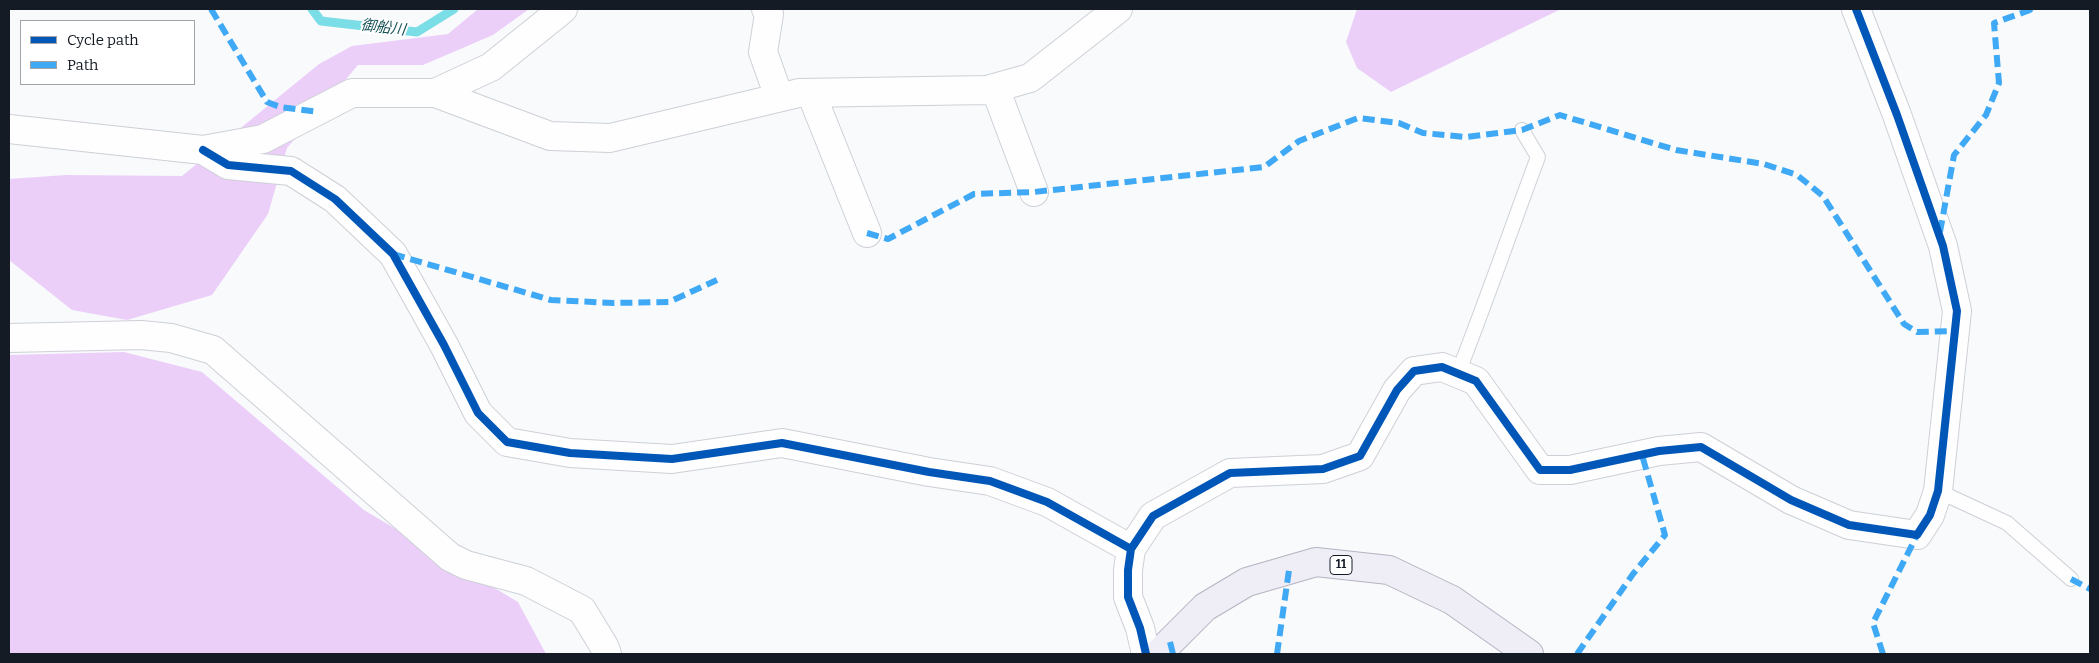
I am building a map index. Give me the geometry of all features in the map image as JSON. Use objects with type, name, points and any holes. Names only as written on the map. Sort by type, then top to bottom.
[{"type":"main road","name":"11","points":[[1158,654],[1205,607],[1247,582],[1316,562],[1389,570],[1452,600],[1529,654]]},
{"type":"street","points":[[435,93],[491,67],[563,9]]},
{"type":"street","points":[[766,9],[769,14],[763,52],[779,98]]},
{"type":"street","points":[[9,129],[203,150],[263,140],[352,93],[435,93],[550,136],[610,138],[779,98],[811,93],[987,90],[995,88],[1030,78],[1118,9]]},
{"type":"street","points":[[1146,654],[1140,628],[1128,597],[1128,570],[1131,549],[1152,516],[1230,473],[1323,469],[1360,456],[1397,390],[1414,371],[1442,367],[1476,381],[1540,470],[1570,470],[1659,451],[1702,447],[1791,500],[1849,525],[1917,535],[1930,515],[1938,491],[1957,311],[1943,246],[1897,115],[1856,9]]},
{"type":"street","points":[[995,88],[1034,192]]},
{"type":"street","points":[[811,93],[867,234]]},
{"type":"street","points":[[203,150],[228,165],[291,171],[336,199],[393,254],[444,345],[478,413],[507,442],[570,453],[672,459],[782,442],[929,472],[990,481],[1047,502],[1131,549]]},
{"type":"street","points":[[9,338],[140,335],[171,338],[213,350],[450,557],[466,565],[526,581],[582,610],[607,654]]},
{"type":"lane","points":[[1458,373],[1486,302],[1511,226],[1538,157],[1522,130]]},
{"type":"lane","points":[[1938,491],[2007,523],[2071,579]]},
{"type":"shaded area","points":[[478,9],[529,9],[493,35],[423,65],[358,65],[287,148],[268,214],[212,295],[127,320],[72,310],[9,260],[9,179],[66,175],[182,176],[319,64],[352,46],[448,34]]},
{"type":"shaded area","points":[[1357,9],[1561,9],[1391,92],[1357,68],[1346,42]]},
{"type":"shaded area","points":[[124,352],[202,372],[364,510],[518,602],[546,654],[9,654],[9,355]]},
{"type":"waterway","name":"御船川","points":[[312,9],[321,21],[417,32],[454,9]]},
{"type":"marked path","points":[[211,9],[267,102],[280,107],[319,112]]},
{"type":"marked path","points":[[1940,232],[1954,155],[1986,115],[1999,83],[1994,23],[2030,9]]},
{"type":"marked path","points":[[867,233],[888,239],[974,194],[1034,192],[1264,167],[1299,141],[1358,118],[1399,123],[1423,133],[1466,137],[1522,130],[1560,115],[1676,150],[1764,164],[1797,175],[1823,196],[1904,324],[1917,332],[1955,331]]},
{"type":"marked path","points":[[393,254],[551,300],[613,303],[669,302],[717,280]]},
{"type":"marked path","points":[[1577,654],[1633,574],[1665,535],[1642,455]]},
{"type":"marked path","points":[[1883,654],[1873,623],[1917,535]]},
{"type":"marked path","points":[[1277,654],[1289,570]]},
{"type":"marked path","points":[[2071,579],[2090,589]]},
{"type":"marked path","points":[[1170,642],[1173,654]]},
{"type":"cycle path","points":[[1146,654],[1140,628],[1128,597],[1128,570],[1131,549],[1153,516],[1230,473],[1323,469],[1360,456],[1397,390],[1414,371],[1442,367],[1476,381],[1540,470],[1570,470],[1659,451],[1701,447],[1791,500],[1849,525],[1917,535],[1930,515],[1938,491],[1957,311],[1943,246],[1897,115],[1856,9]]},
{"type":"cycle path","points":[[203,150],[228,165],[291,171],[335,199],[393,254],[444,345],[478,413],[507,442],[570,453],[672,459],[782,443],[929,472],[990,481],[1047,502],[1131,549]]}]
